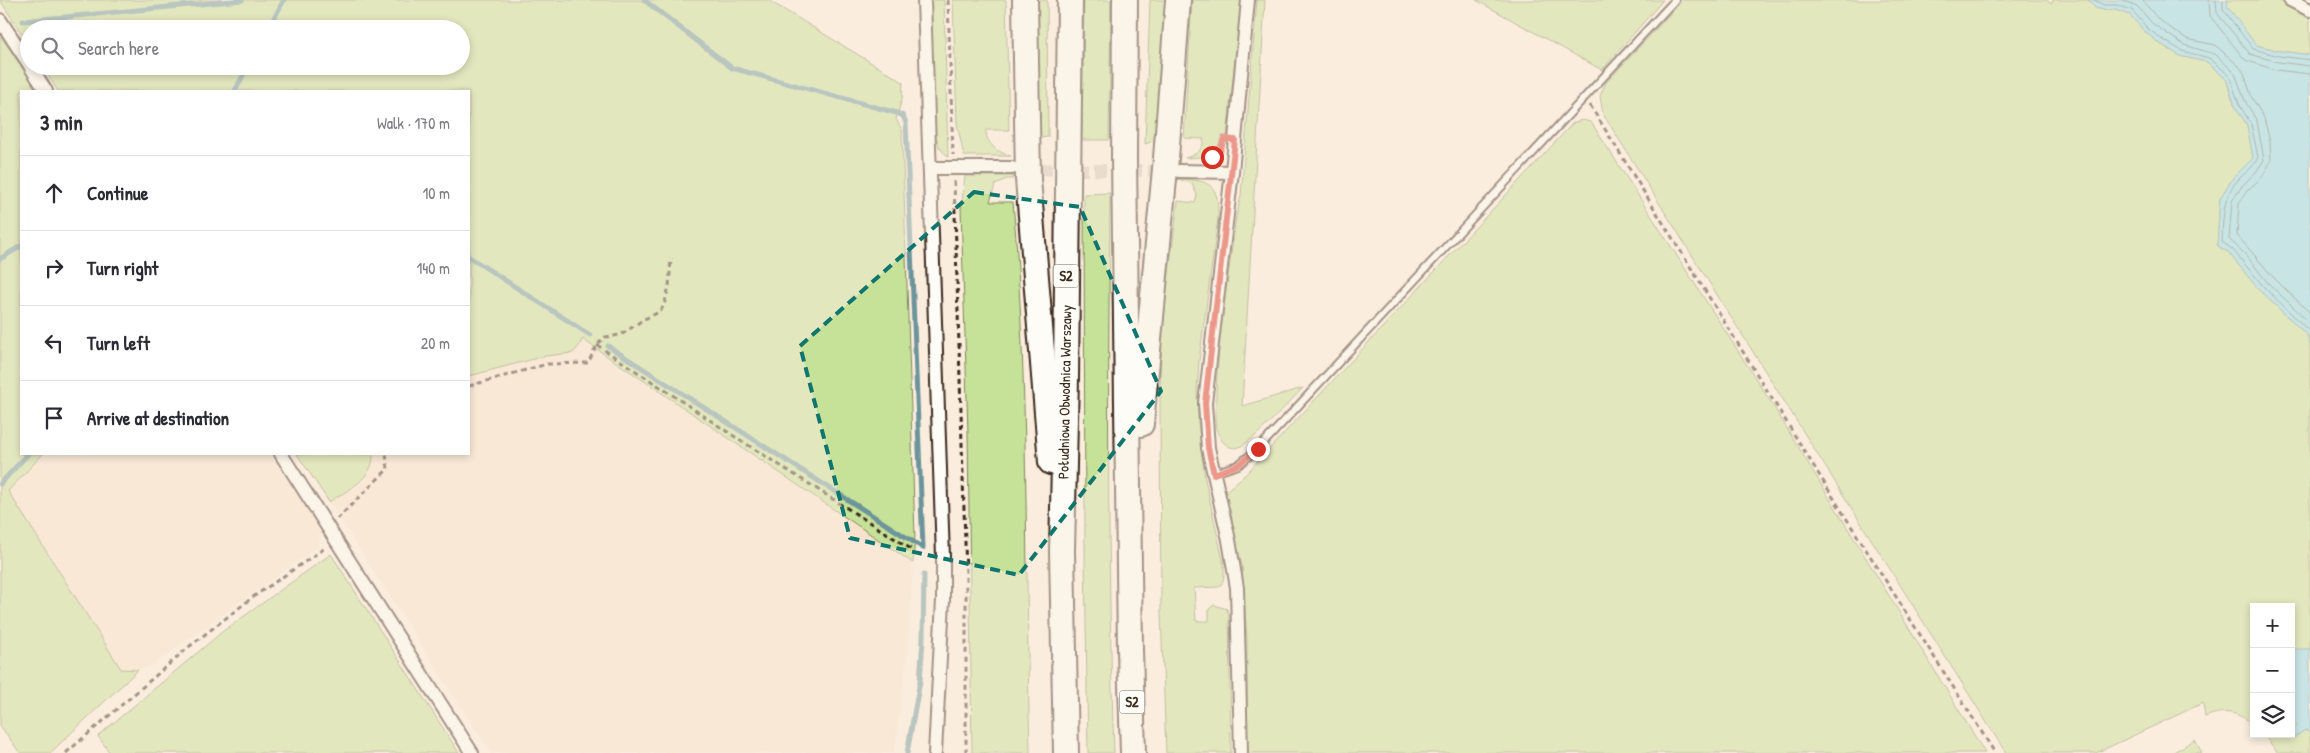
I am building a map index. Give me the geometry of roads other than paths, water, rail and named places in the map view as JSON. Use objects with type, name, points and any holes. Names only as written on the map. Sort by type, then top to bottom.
[{"type":"highway","points":[[1025,0],[1028,179],[1049,442],[1062,551]]},
{"type":"highway","name":"Południowa Obwodnica Warszawy","points":[[1066,753],[1062,551],[1070,0]]},
{"type":"highway","name":"S2","points":[[1125,0],[1124,157],[1128,530],[1133,753]]},
{"type":"highway","points":[[1128,530],[1166,166],[1178,0]]},
{"type":"street","points":[[924,0],[943,557],[943,600],[935,753]]},
{"type":"street","points":[[1241,753],[1237,588],[1229,540],[1208,448],[1205,403],[1232,172],[1248,0]]},
{"type":"street","points":[[2290,0],[2310,10]]},
{"type":"street","points":[[0,20],[20,51]]},
{"type":"street","points":[[36,75],[45,90]]},
{"type":"street","points":[[930,168],[1012,168]]},
{"type":"street","points":[[1179,172],[1232,172]]},
{"type":"street","points":[[282,455],[472,753]]},
{"type":"lane","points":[[1214,474],[1238,465],[1258,449],[1676,0]]},
{"type":"water","points":[[2088,0],[2228,0],[2227,6],[2256,45],[2280,51],[2310,55],[2310,345],[2307,335],[2260,291],[2228,252],[2217,246],[2220,198],[2233,178],[2253,158],[2247,125],[2235,106],[2226,79],[2207,62],[2180,56],[2159,43],[2145,32],[2130,15],[2116,10],[2095,8]]},
{"type":"water","points":[[2295,649],[2310,649],[2310,731],[2305,730],[2295,737],[2295,728],[2297,726],[2295,724]]},
{"type":"waterway","points":[[33,20],[242,0]]},
{"type":"waterway","points":[[273,20],[284,0]]},
{"type":"waterway","points":[[608,346],[923,548],[906,123],[903,116],[732,68],[644,0]]},
{"type":"waterway","points":[[236,90],[243,75]]},
{"type":"waterway","points":[[0,259],[20,247]]},
{"type":"waterway","points":[[470,258],[590,335]]},
{"type":"waterway","points":[[0,484],[27,455]]},
{"type":"waterway","points":[[907,753],[920,681],[924,575]]},
{"type":"tunnel","points":[[1022,169],[1170,171]]}]
